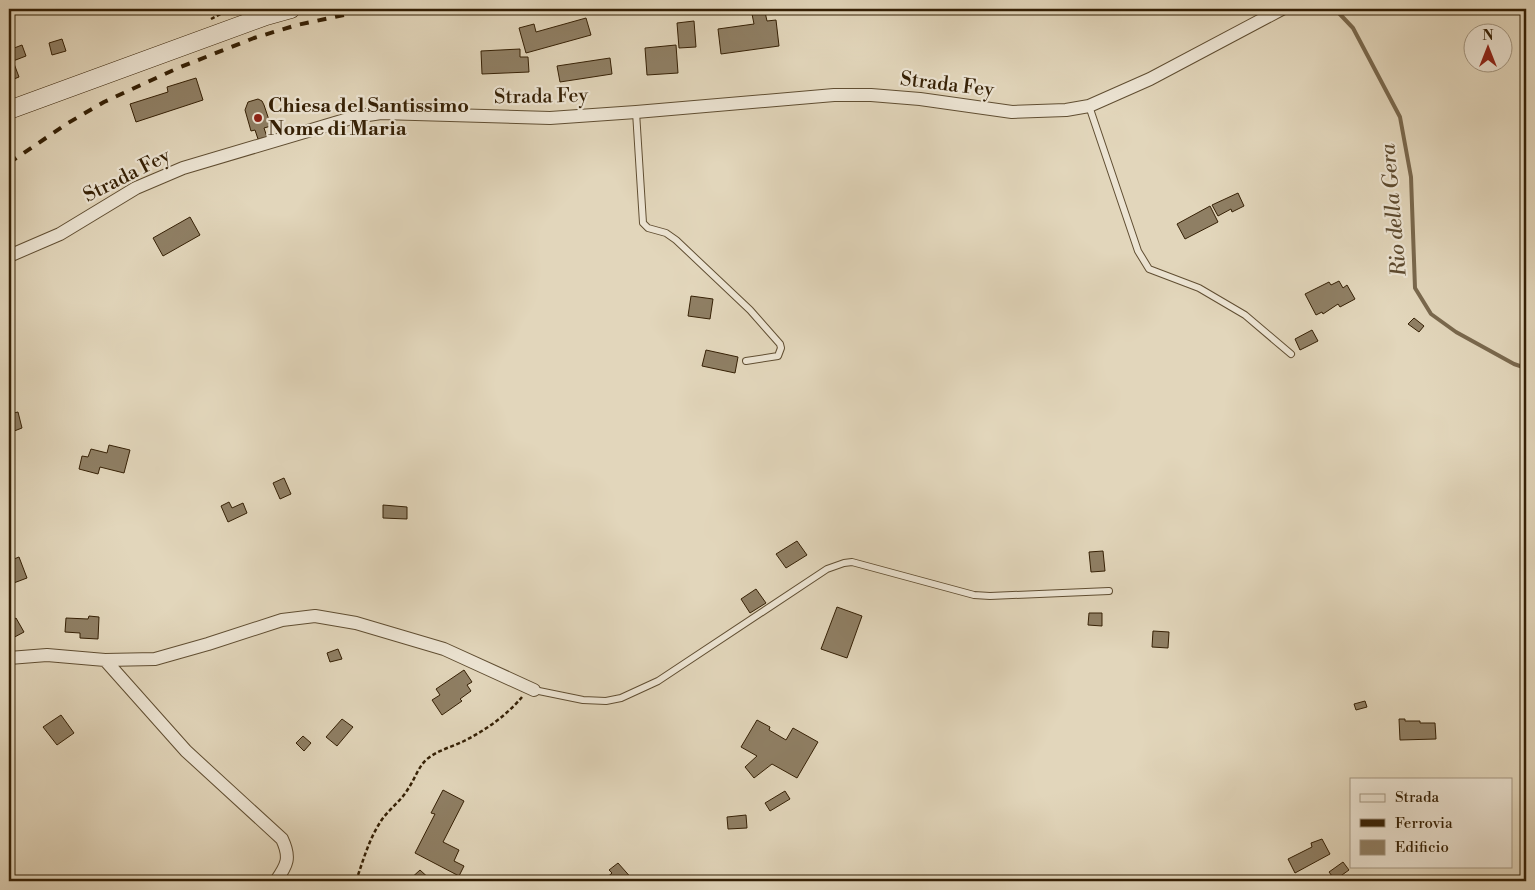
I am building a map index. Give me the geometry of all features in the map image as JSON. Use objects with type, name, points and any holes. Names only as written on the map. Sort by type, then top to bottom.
[{"type":"main road","points":[[9,110],[266,16],[291,9]]},
{"type":"street","name":"Strada Fey","points":[[9,256],[60,234],[136,188],[158,177],[355,117],[395,113],[550,118],[834,95],[871,95],[920,99],[1012,112],[1040,112],[1089,106],[1150,79],[1282,9]]},
{"type":"street","points":[[9,658],[47,655],[105,660],[155,659],[282,620],[315,616],[356,623],[444,649],[532,689]]},
{"type":"street","points":[[105,660],[186,750],[282,839],[287,849],[288,860],[276,881]]},
{"type":"lane","points":[[1089,106],[1138,252],[1150,268],[1200,288],[1245,315],[1291,354]]},
{"type":"lane","points":[[636,112],[641,216],[643,222],[648,228],[666,234],[676,240],[750,310],[780,344],[781,348],[778,356],[746,361]]},
{"type":"lane","points":[[532,689],[582,700],[621,698],[658,681],[819,574],[844,563],[852,562],[974,595],[1109,591]]},
{"type":"path","points":[[356,881],[376,829],[403,797],[420,766],[442,750],[484,730],[513,708],[532,689]]},
{"type":"building","points":[[765,12],[767,21],[776,20],[779,46],[721,54],[718,29],[754,24],[752,14]]},
{"type":"building","points":[[586,18],[591,35],[526,53],[519,28],[534,24],[536,32]]},
{"type":"building","points":[[694,21],[696,47],[679,48],[677,23]]},
{"type":"building","points":[[62,39],[66,51],[52,55],[49,43]]},
{"type":"building","points":[[22,45],[26,56],[13,61],[19,77],[9,81],[9,50]]},
{"type":"building","points":[[676,45],[678,73],[647,75],[645,48]]},
{"type":"building","points":[[520,49],[520,57],[528,57],[529,72],[482,74],[481,51]]},
{"type":"building","points":[[610,58],[612,74],[560,82],[557,66]]},
{"type":"building","points":[[196,78],[203,100],[136,122],[130,104],[168,92],[167,87]]},
{"type":"building","name":"Chiesa del Santissimo Nome di Maria","points":[[258,99],[264,105],[271,126],[264,128],[267,137],[258,139],[255,130],[251,131],[245,110],[248,102]]},
{"type":"building","points":[[1238,193],[1244,206],[1232,212],[1231,209],[1218,216],[1212,205]]},
{"type":"building","points":[[1210,206],[1218,222],[1185,239],[1177,224]]},
{"type":"building","points":[[190,217],[200,235],[163,256],[153,238]]},
{"type":"building","points":[[1339,281],[1343,288],[1347,285],[1355,299],[1340,307],[1338,304],[1323,314],[1322,312],[1316,315],[1305,294],[1329,282],[1331,285]]},
{"type":"building","points":[[691,296],[713,299],[710,319],[688,316]]},
{"type":"building","points":[[1414,318],[1424,326],[1419,332],[1408,324]]},
{"type":"building","points":[[1312,330],[1318,341],[1300,350],[1295,339]]},
{"type":"building","points":[[706,350],[738,357],[735,373],[702,366]]},
{"type":"building","points":[[18,412],[22,428],[9,433],[9,414]]},
{"type":"building","points":[[109,445],[130,450],[124,473],[100,467],[98,474],[79,469],[82,456],[88,457],[91,449],[107,453]]},
{"type":"building","points":[[284,478],[291,494],[280,499],[273,483]]},
{"type":"building","points":[[229,502],[232,508],[243,503],[247,513],[228,522],[221,506]]},
{"type":"building","points":[[383,505],[407,507],[407,519],[383,518]]},
{"type":"building","points":[[797,541],[807,555],[786,568],[776,554]]},
{"type":"building","points":[[1103,551],[1105,571],[1091,572],[1089,552]]},
{"type":"building","points":[[19,557],[27,578],[11,584],[13,588],[9,590],[9,561]]},
{"type":"building","points":[[756,589],[766,603],[750,613],[741,599]]},
{"type":"building","points":[[837,607],[862,616],[847,658],[821,649]]},
{"type":"building","points":[[1089,613],[1102,613],[1102,626],[1088,625]]},
{"type":"building","points":[[89,616],[99,617],[98,639],[80,638],[80,633],[65,632],[66,618],[88,619]]},
{"type":"building","points":[[16,618],[24,632],[9,640],[9,622]]},
{"type":"building","points":[[1153,631],[1169,632],[1168,648],[1152,647]]},
{"type":"building","points":[[338,649],[342,659],[330,662],[327,653]]},
{"type":"building","points":[[464,670],[472,682],[467,685],[471,691],[460,699],[462,701],[442,715],[432,700],[440,695],[436,689]]},
{"type":"building","points":[[1365,701],[1367,707],[1356,710],[1354,704]]},
{"type":"building","points":[[61,715],[74,733],[57,745],[43,727]]},
{"type":"building","points":[[342,719],[353,727],[337,746],[326,737]]},
{"type":"building","points":[[1399,719],[1420,721],[1420,723],[1435,723],[1436,739],[1400,740]]},
{"type":"building","points":[[757,720],[770,727],[769,730],[786,740],[793,728],[818,742],[797,778],[772,764],[754,778],[745,767],[757,756],[741,747]]},
{"type":"building","points":[[303,736],[311,743],[304,751],[296,743]]},
{"type":"building","points":[[443,790],[464,801],[443,842],[459,850],[454,861],[464,866],[459,876],[415,853],[435,814],[431,813]]},
{"type":"building","points":[[785,791],[790,799],[770,811],[765,803]]},
{"type":"building","points":[[746,815],[747,828],[728,829],[727,817]]},
{"type":"building","points":[[1322,839],[1330,854],[1295,873],[1288,859],[1312,847],[1311,843]]},
{"type":"building","points":[[1343,862],[1349,870],[1335,880],[1329,872]]},
{"type":"building","points":[[618,863],[634,881],[604,880],[612,873],[609,870]]},
{"type":"building","points":[[420,870],[432,881],[408,881]]},
{"type":"waterway","name":"Rio della Gera","points":[[1335,9],[1353,28],[1400,117],[1411,177],[1415,288],[1431,314],[1456,332],[1514,364],[1526,368]]},
{"type":"railway","points":[[9,163],[68,123],[104,102],[178,68],[254,38],[297,25],[372,9]]},
{"type":"place","name":"Chiesa del Santissimo Nome di Maria","points":[[258,118]]}]
